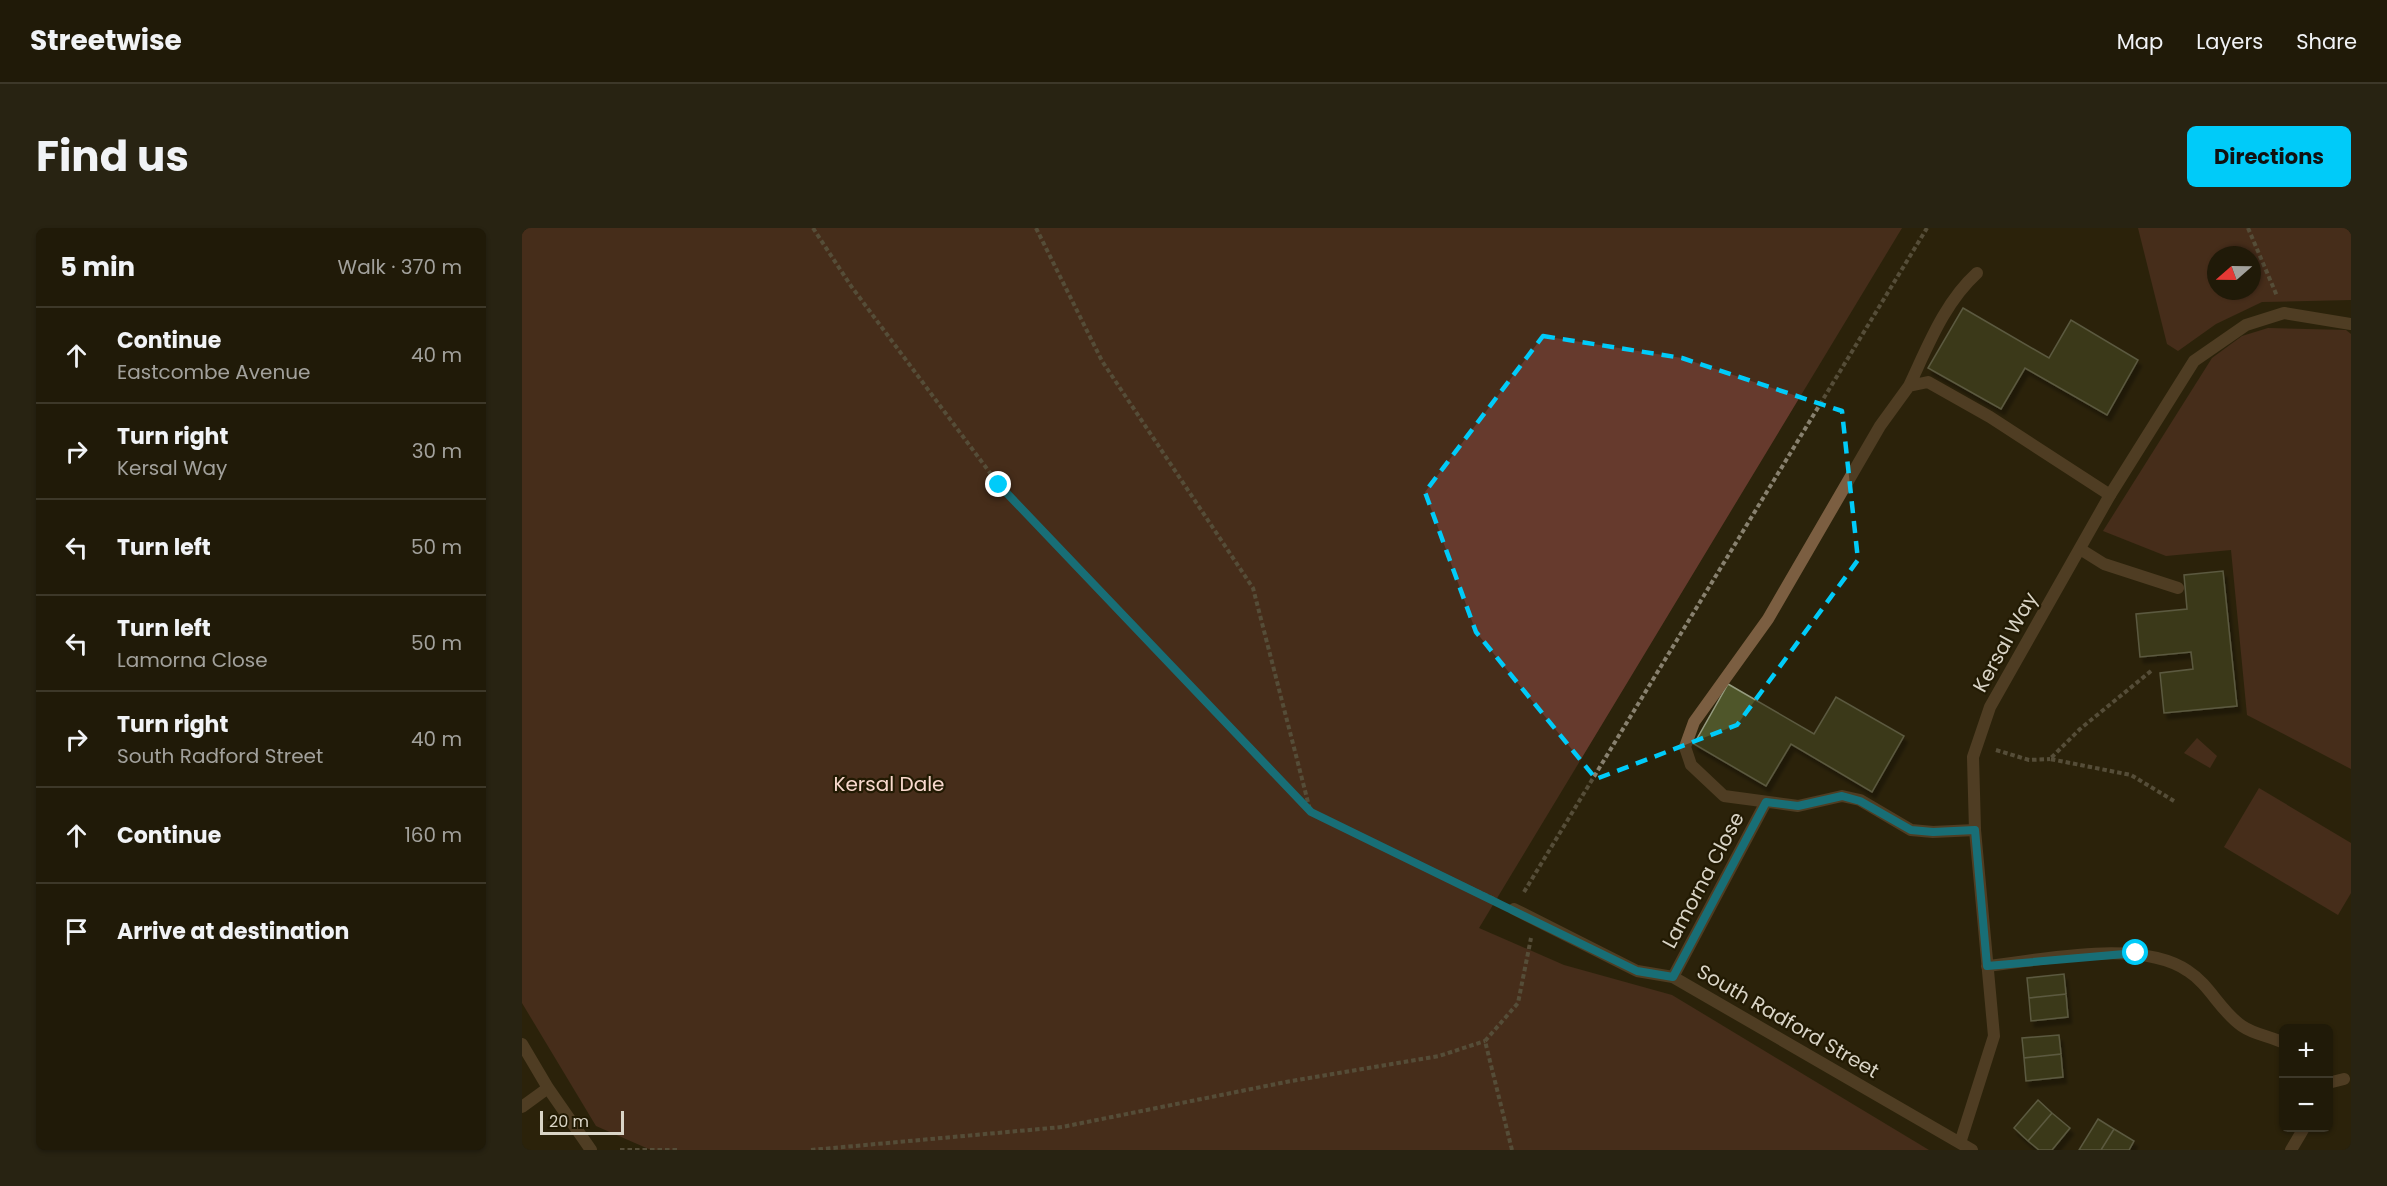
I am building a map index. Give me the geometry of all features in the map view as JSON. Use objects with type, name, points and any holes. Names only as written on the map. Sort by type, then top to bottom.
[{"type":"street","points":[[1975,830],[1933,832],[1911,830],[1860,801],[1842,796],[1798,806],[1724,796],[1691,765],[1685,747],[1694,723],[1768,619],[1880,426],[1909,386],[1940,321],[1966,283],[1977,273]]},
{"type":"street","name":"Kersal Way","points":[[1960,1143],[1994,1036],[1975,830],[1973,757],[1990,707],[2110,495],[2194,361],[2246,325],[2284,313],[2351,324]]},
{"type":"street","points":[[1909,386],[1928,382],[1990,417],[2110,495]]},
{"type":"street","points":[[2080,549],[2104,564],[2178,588]]},
{"type":"street","name":"Lamorna Close","points":[[1673,977],[1766,802]]},
{"type":"street","name":"South Radford Street","points":[[1514,909],[1637,971],[1673,977],[1972,1150]]},
{"type":"street","points":[[1987,966],[2118,953],[2155,956],[2172,962],[2200,979],[2241,1026],[2279,1043]]},
{"type":"street","points":[[522,1044],[548,1088],[591,1150]]},
{"type":"street","points":[[2333,1082],[2344,1079]]},
{"type":"street","points":[[522,1107],[548,1088]]},
{"type":"street","points":[[2291,1150],[2302,1132]]},
{"type":"path","points":[[813,228],[851,286],[999,485],[1311,812],[1514,909],[1927,228]]},
{"type":"path","points":[[1036,228],[1102,361],[1253,588],[1311,812]]},
{"type":"path","points":[[2247,228],[2284,313]]},
{"type":"path","points":[[2050,759],[2080,729],[2151,671]]},
{"type":"path","points":[[1978,743],[2029,760],[2050,759],[2131,775],[2174,801]]},
{"type":"path","points":[[811,1150],[1062,1127],[1286,1082],[1439,1056],[1485,1041],[1518,1003],[1534,919]]},
{"type":"path","points":[[1485,1041],[1512,1150]]},
{"type":"path","points":[[620,1150],[676,1150]]},
{"type":"highlighted area","points":[[1543,336],[1682,358],[1842,411],[1858,560],[1737,725],[1596,779],[1476,632],[1425,492]]},
{"type":"green space","name":"Kersal Dale","points":[[522,228],[1902,228],[1479,928],[1564,965],[1672,995],[1929,1150],[651,1150],[596,1126],[522,1003]]},
{"type":"green space","points":[[2138,228],[2351,228],[2351,300],[2262,302],[2216,324],[2178,351],[2167,344]]},
{"type":"green space","points":[[2268,328],[2346,330],[2351,334],[2351,769],[2247,715],[2231,550],[2166,556],[2103,531],[2212,358],[2242,336]]},
{"type":"green space","points":[[2197,738],[2217,756],[2210,768],[2184,753]]},
{"type":"green space","points":[[2259,788],[2351,843],[2351,893],[2338,915],[2224,847]]},
{"type":"building","points":[[1963,308],[2049,358],[2071,320],[2138,360],[2107,415],[2025,368],[2001,409],[1928,368]]},
{"type":"building","points":[[2223,571],[2237,706],[2164,713],[2160,673],[2193,669],[2191,652],[2140,657],[2136,614],[2187,609],[2184,575]]},
{"type":"building","points":[[1728,684],[1814,734],[1836,697],[1904,736],[1872,792],[1791,744],[1766,786],[1694,744]]},
{"type":"building","points":[[2064,974],[2066,994],[2029,998],[2027,978]]},
{"type":"building","points":[[2066,994],[2068,1017],[2031,1021],[2029,998]]},
{"type":"building","points":[[2059,1035],[2061,1054],[2024,1058],[2022,1038]]},
{"type":"building","points":[[2061,1054],[2063,1077],[2026,1081],[2024,1058]]},
{"type":"building","points":[[2038,1100],[2052,1113],[2028,1141],[2014,1128]]},
{"type":"building","points":[[2052,1113],[2070,1128],[2052,1150],[2039,1150],[2028,1141]]},
{"type":"building","points":[[2098,1119],[2114,1129],[2101,1150],[2079,1150]]},
{"type":"building","points":[[2114,1129],[2134,1141],[2129,1150],[2101,1150]]},
{"type":"route","points":[[999,485],[1311,812],[1514,909],[1637,971],[1673,977],[1766,802],[1798,806],[1842,796],[1874,807],[1896,823],[1911,830],[1933,832],[1975,830],[1987,966],[2136,953]]}]
